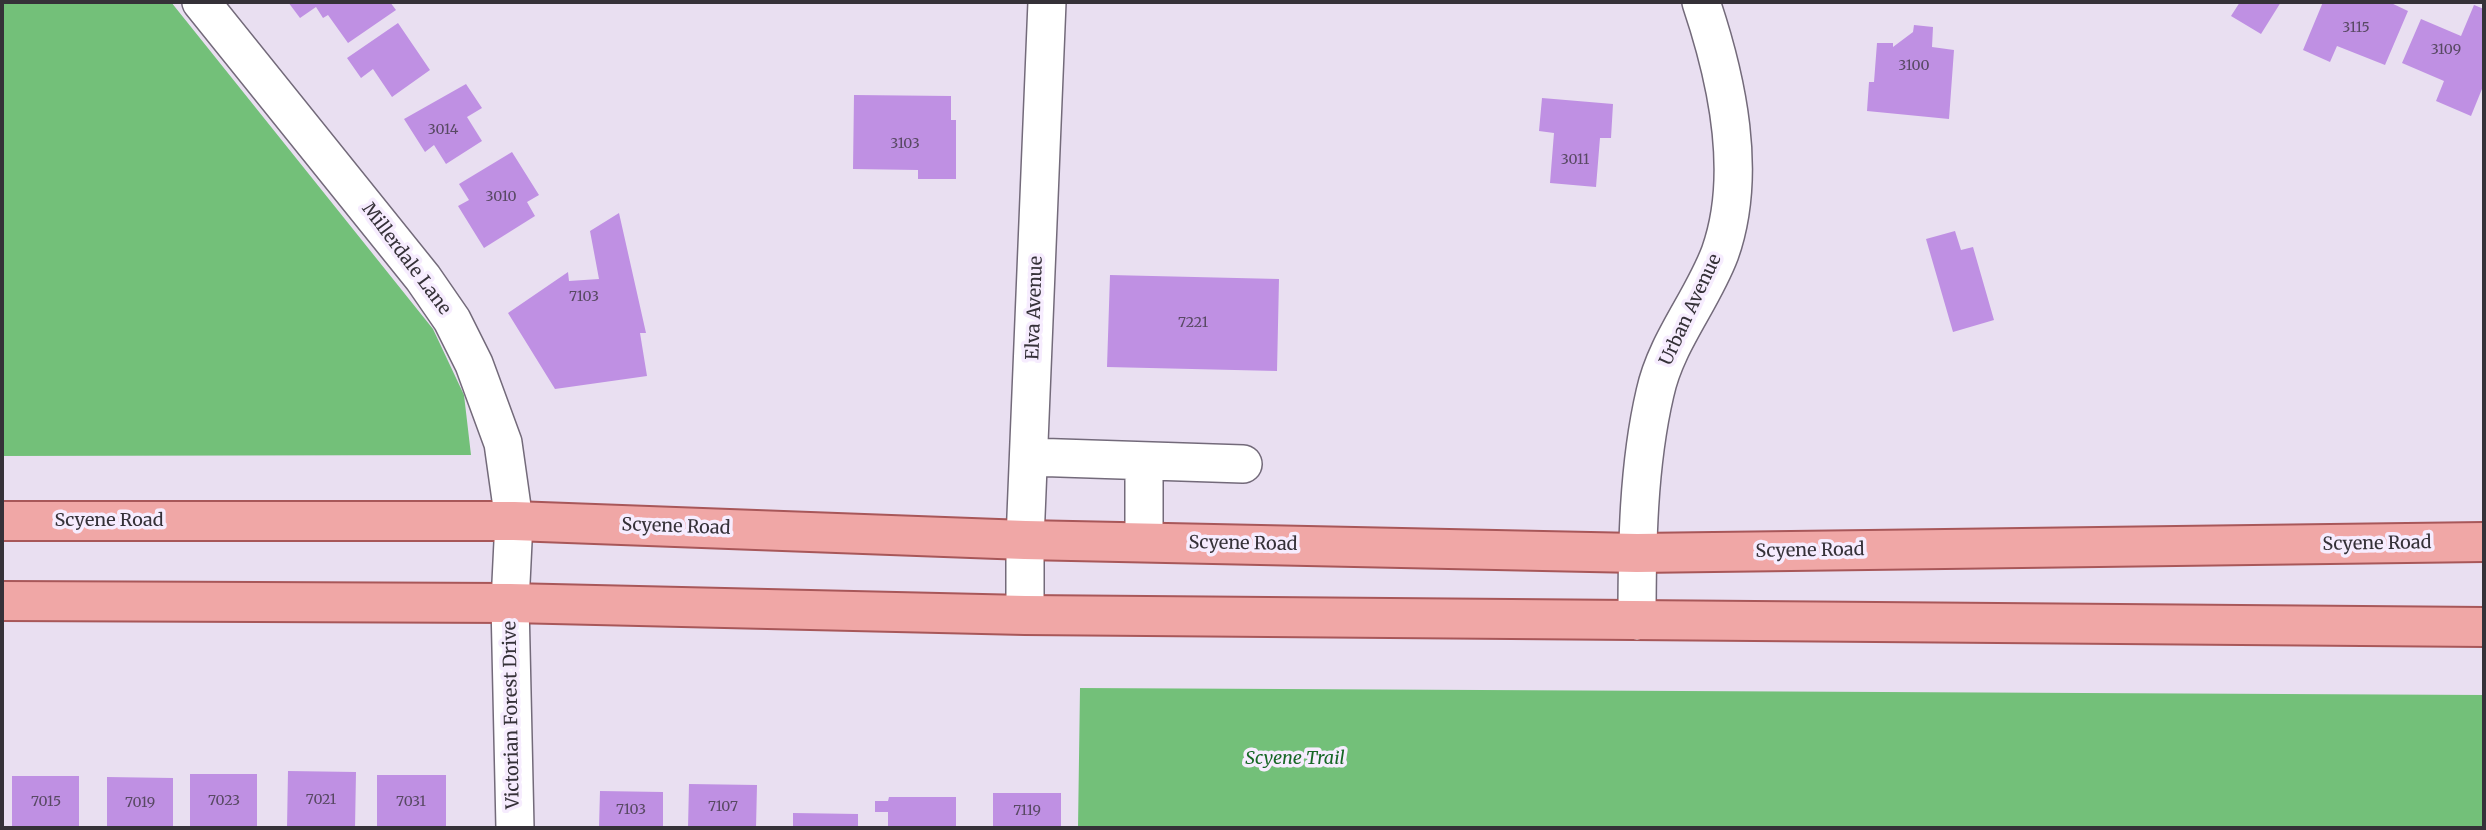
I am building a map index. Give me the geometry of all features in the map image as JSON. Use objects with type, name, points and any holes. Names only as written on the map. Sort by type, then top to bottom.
[{"type":"main road","name":"Scyene Road","points":[[2,521],[514,521],[1025,540],[1637,553],[2484,542]]},
{"type":"main road","points":[[2,601],[510,603],[1025,614],[2484,627]]},
{"type":"street","name":"Millerdale Lane","points":[[201,2],[423,278],[452,320],[474,364],[503,443],[514,521],[510,603]]},
{"type":"street","name":"Elva Avenue","points":[[1025,614],[1025,540],[1047,2]]},
{"type":"street","name":"Urban Avenue","points":[[1637,621],[1637,553],[1655,391],[1666,359],[1720,252],[1734,187],[1727,108],[1701,2]]},
{"type":"street","points":[[1030,457],[1243,464]]},
{"type":"street","points":[[1144,461],[1144,542]]},
{"type":"street","name":"Victorian Forest Drive","points":[[510,603],[515,828]]},
{"type":"green space","points":[[2,2],[171,2],[433,329],[464,395],[471,455],[2,456]]},
{"type":"green space","name":"Scyene Trail","points":[[1080,688],[2484,695],[2484,828],[1078,828]]},
{"type":"building","points":[[288,2],[390,2],[396,10],[348,43],[328,15],[323,18],[316,7],[300,18]]},
{"type":"building","points":[[2240,2],[2281,2],[2261,34],[2231,16]]},
{"type":"building","points":[[2323,2],[2389,2],[2408,11],[2385,65],[2337,46],[2330,62],[2303,50]]},
{"type":"building","points":[[2474,5],[2484,9],[2484,84],[2471,116],[2436,101],[2444,81],[2402,63],[2421,19],[2461,36]]},
{"type":"building","points":[[398,23],[430,70],[392,97],[373,69],[361,78],[347,58]]},
{"type":"building","points":[[1914,25],[1933,27],[1932,47],[1954,50],[1949,119],[1867,111],[1869,82],[1874,82],[1877,43],[1893,43],[1893,47],[1913,32]]},
{"type":"building","points":[[466,84],[482,108],[467,117],[482,141],[446,164],[434,145],[425,152],[404,119]]},
{"type":"building","points":[[854,95],[951,96],[951,120],[956,120],[956,179],[918,179],[918,170],[853,169]]},
{"type":"building","points":[[1542,98],[1613,104],[1611,138],[1600,138],[1596,187],[1550,183],[1554,133],[1539,131]]},
{"type":"building","points":[[512,152],[539,195],[527,202],[535,216],[484,248],[458,206],[469,200],[459,184]]},
{"type":"building","points":[[619,213],[646,333],[640,333],[647,376],[555,389],[508,313],[568,272],[569,281],[599,279],[590,231]]},
{"type":"building","points":[[1955,231],[1961,250],[1973,247],[1994,320],[1953,332],[1926,239]]},
{"type":"building","points":[[1110,275],[1279,279],[1277,371],[1107,367]]},
{"type":"building","points":[[288,771],[356,772],[355,828],[287,828]]},
{"type":"building","points":[[190,774],[257,774],[257,828],[190,828]]},
{"type":"building","points":[[377,775],[446,775],[446,828],[377,828]]},
{"type":"building","points":[[12,776],[79,776],[79,828],[12,828]]},
{"type":"building","points":[[107,777],[173,778],[173,828],[107,828]]},
{"type":"building","points":[[689,784],[757,785],[756,828],[688,828]]},
{"type":"building","points":[[600,791],[663,792],[663,828],[599,828]]},
{"type":"building","points":[[993,793],[1061,793],[1061,828],[993,828]]},
{"type":"building","points":[[889,797],[956,797],[956,828],[888,828],[888,812],[875,812],[875,801],[888,801]]},
{"type":"building","points":[[793,813],[858,814],[858,828],[793,828]]}]
